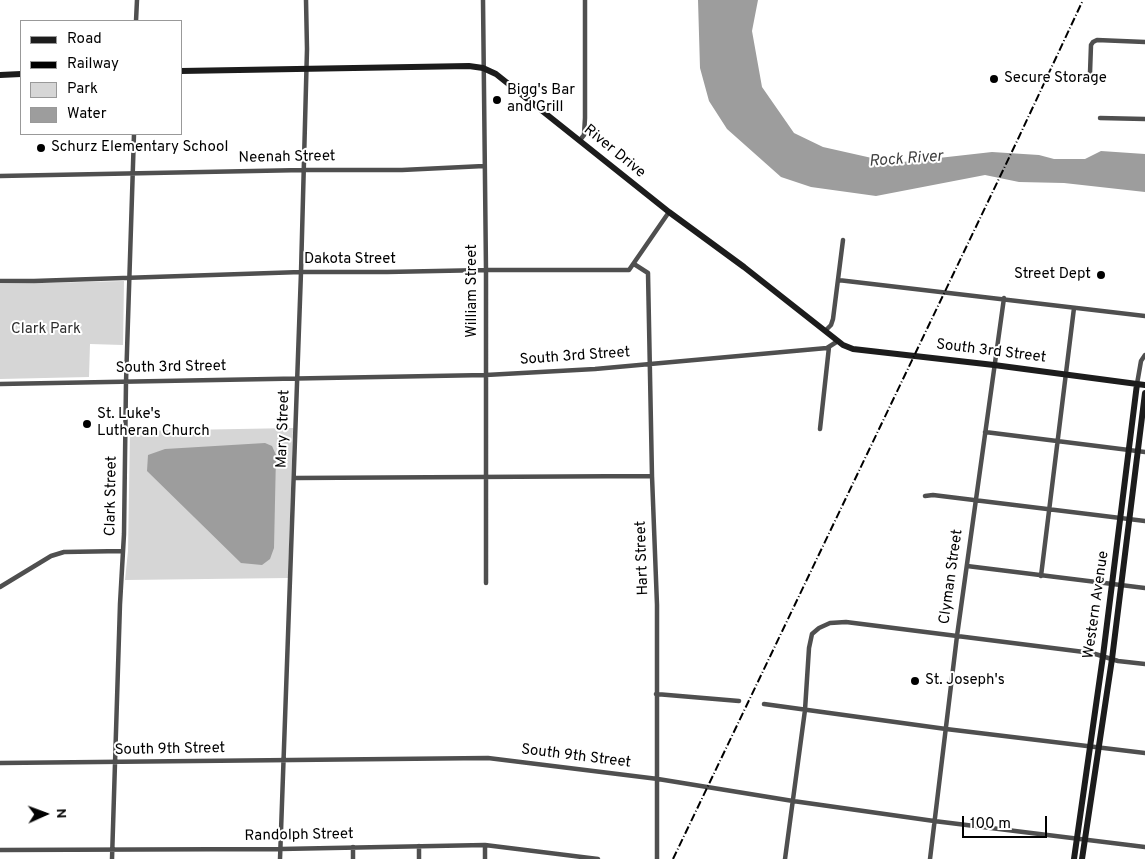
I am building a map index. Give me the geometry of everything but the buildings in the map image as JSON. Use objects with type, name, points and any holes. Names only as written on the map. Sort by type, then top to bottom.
[{"type":"street","points":[[136,20],[137,0]]},
{"type":"street","name":"Mary Street","points":[[280,859],[298,378],[304,170],[306,0]]},
{"type":"street","name":"William Street","points":[[483,0],[486,270],[486,583]]},
{"type":"street","points":[[580,140],[584,134],[585,118],[585,0]]},
{"type":"street","points":[[1090,73],[1090,45],[1093,42],[1097,40],[1145,42]]},
{"type":"street","name":"River Drive","points":[[182,71],[470,66],[483,68],[496,74],[669,212],[744,267],[838,341]]},
{"type":"street","points":[[0,75],[20,74]]},
{"type":"street","points":[[1100,118],[1145,118]]},
{"type":"street","name":"Clark Street","points":[[112,859],[124,551],[126,382],[134,135]]},
{"type":"street","name":"Neenah Street","points":[[0,176],[402,170],[484,166]]},
{"type":"street","points":[[634,264],[669,212]]},
{"type":"street","points":[[825,331],[831,325],[833,319],[843,240]]},
{"type":"street","name":"Dakota Street","points":[[0,281],[34,282],[301,272],[629,270],[634,264]]},
{"type":"street","name":"Hart Street","points":[[634,264],[648,273],[652,476],[657,605],[657,859]]},
{"type":"street","points":[[838,280],[1145,316]]},
{"type":"street","name":"Clyman Street","points":[[930,859],[957,636],[1004,298]]},
{"type":"street","points":[[1041,576],[1074,308]]},
{"type":"street","name":"South 3rd Street","points":[[0,384],[486,375],[651,364],[829,347],[838,341],[853,349],[1145,385]]},
{"type":"street","points":[[820,429],[829,347]]},
{"type":"street","name":"Western Avenue","points":[[1074,859],[1103,656],[1141,361],[1145,355]]},
{"type":"street","name":"Western Avenue","points":[[1082,859],[1112,659],[1130,519],[1142,452],[1145,393]]},
{"type":"street","points":[[985,432],[1142,452]]},
{"type":"street","points":[[294,478],[652,476]]},
{"type":"street","points":[[925,496],[932,495],[1145,521]]},
{"type":"street","points":[[0,587],[51,556],[64,552],[124,551]]},
{"type":"street","points":[[967,566],[1145,588]]},
{"type":"street","points":[[785,859],[805,710],[809,648],[812,634],[819,628],[830,623],[846,622],[1103,656],[1145,664]]},
{"type":"street","points":[[656,694],[739,701]]},
{"type":"street","points":[[764,704],[946,729],[1145,753]]},
{"type":"street","name":"South 9th Street","points":[[0,763],[488,758],[658,780],[934,821],[1145,847]]},
{"type":"street","points":[[419,846],[419,859]]},
{"type":"street","points":[[485,846],[485,859]]},
{"type":"street","name":"Randolph Street","points":[[0,850],[485,846],[598,859]]},
{"type":"street","points":[[353,847],[353,859]]},
{"type":"green space","name":"Clark Park","points":[[124,281],[123,345],[90,344],[89,377],[0,379],[0,284]]},
{"type":"green space","points":[[293,428],[288,578],[125,580],[128,551],[130,431]]},
{"type":"water","points":[[698,0],[758,0],[752,31],[762,87],[794,133],[823,147],[894,163],[992,152],[1039,155],[1054,159],[1085,159],[1101,151],[1145,154],[1145,192],[1064,183],[1019,182],[985,175],[876,196],[811,187],[781,177],[727,129],[709,101],[700,68]]},
{"type":"water","points":[[265,443],[272,446],[276,455],[274,548],[270,559],[262,565],[241,563],[147,471],[148,455],[165,449]]},
{"type":"railway","points":[[673,859],[1083,0]]},
{"type":"place","name":"Secure Storage","points":[[994,79]]},
{"type":"place","name":"Bigg's Bar and Grill","points":[[497,100]]},
{"type":"place","name":"Schurz Elementary School","points":[[41,148]]},
{"type":"place","name":"Street Dept","points":[[1101,275]]},
{"type":"place","name":"St. Luke's Lutheran Church","points":[[87,424]]},
{"type":"place","name":"St. Joseph's","points":[[915,681]]},
{"type":"water label","name":"Rock River","points":[[906,160]]}]
